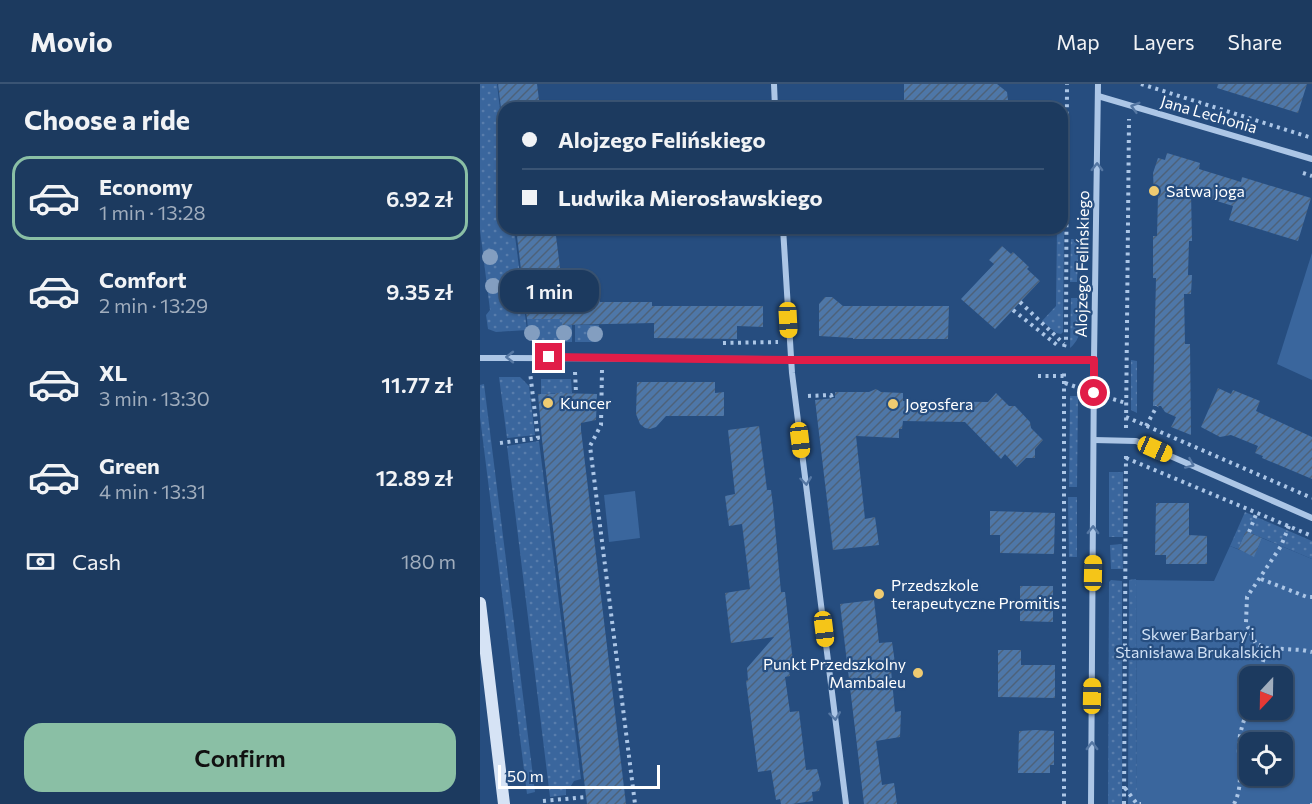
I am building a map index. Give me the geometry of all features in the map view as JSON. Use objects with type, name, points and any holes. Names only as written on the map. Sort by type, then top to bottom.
[{"type":"main road","points":[[480,603],[504,804]]},
{"type":"street","points":[[774,84],[775,102]]},
{"type":"street","name":"Alojzego Felińskiego","points":[[1091,804],[1098,84]]},
{"type":"street","name":"Jana Lechonia","points":[[1098,96],[1312,159]]},
{"type":"street","points":[[783,234],[791,360],[846,804]]},
{"type":"street","points":[[480,358],[1094,360]]},
{"type":"street","points":[[1094,440],[1136,441],[1312,518]]},
{"type":"path","points":[[1067,84],[1067,102]]},
{"type":"path","points":[[1141,84],[1312,138]]},
{"type":"path","points":[[1124,804],[1128,119]]},
{"type":"path","points":[[1064,804],[1064,344],[1066,340],[1066,234]]},
{"type":"path","points":[[1020,302],[1064,344]]},
{"type":"path","points":[[1013,310],[1057,345]]},
{"type":"path","points":[[500,443],[538,438],[536,398],[530,372]]},
{"type":"path","points":[[575,372],[576,393]]},
{"type":"path","points":[[602,379],[601,425],[590,446],[635,804]]},
{"type":"path","points":[[806,397],[831,395],[832,398]]},
{"type":"path","points":[[1146,426],[1157,406]]},
{"type":"path","points":[[1126,417],[1312,498]]},
{"type":"path","points":[[1126,458],[1312,536]]},
{"type":"path","points":[[1249,532],[1257,512]]},
{"type":"path","points":[[1289,526],[1281,546],[1247,597],[1246,623],[1257,644],[1267,648],[1312,652]]},
{"type":"path","points":[[1261,579],[1312,597]]},
{"type":"path","points":[[1261,666],[1267,648]]},
{"type":"path","points":[[1234,804],[1238,796],[1241,775],[1238,746],[1245,720]]},
{"type":"path","points":[[1124,788],[1137,804],[1141,804]]},
{"type":"path","points":[[543,801],[586,796]]},
{"type":"green space","points":[[480,84],[497,84],[499,102],[498,234],[515,234],[527,330],[496,332],[488,329],[486,315],[490,310],[480,230]]},
{"type":"green space","points":[[1057,234],[1064,234],[1063,332],[1061,334],[1056,333],[1042,321],[1056,306]]},
{"type":"green space","points":[[1071,239],[1079,239],[1077,282],[1070,282]]},
{"type":"green space","points":[[1312,253],[1312,380],[1277,364]]},
{"type":"green space","points":[[1071,298],[1082,298],[1082,318],[1078,338],[1070,348]]},
{"type":"green space","points":[[527,319],[562,319],[562,325],[572,325],[572,342],[529,341]]},
{"type":"green space","points":[[575,325],[599,325],[597,342],[575,342]]},
{"type":"green space","points":[[1131,360],[1137,361],[1137,413],[1131,410]]},
{"type":"green space","points":[[499,377],[520,377],[529,386],[535,435],[507,438]]},
{"type":"green space","points":[[541,379],[571,379],[572,393],[541,394]]},
{"type":"green space","points":[[484,384],[535,792],[527,794],[480,417],[480,385]]},
{"type":"green space","points":[[1070,396],[1078,396],[1077,487],[1069,487]]},
{"type":"green space","points":[[539,441],[581,779],[574,781],[569,789],[566,789],[566,795],[550,797],[507,446]]},
{"type":"green space","points":[[1109,472],[1123,472],[1123,537],[1109,537]]},
{"type":"green space","points":[[635,491],[640,538],[609,542],[604,495]]},
{"type":"green space","points":[[1068,497],[1077,497],[1077,557],[1069,557]]},
{"type":"green space","points":[[1245,512],[1312,541],[1312,559],[1246,531],[1238,549],[1230,546]]},
{"type":"green space","name":"Skwer Barbary i Stanisława Brukalskich","points":[[1262,538],[1312,559],[1312,804],[1137,804],[1136,580],[1214,581],[1230,546],[1254,556]]},
{"type":"green space","points":[[1122,544],[1123,569],[1111,569],[1110,545]]},
{"type":"green space","points":[[1136,579],[1137,804],[1128,804],[1129,580]]},
{"type":"green space","points":[[1111,580],[1122,581],[1122,804],[1108,804],[1109,582]]},
{"type":"building","points":[[498,84],[537,84],[539,102],[500,102]]},
{"type":"building","points":[[904,84],[997,84],[1007,92],[1008,100],[1007,102],[904,102]]},
{"type":"building","points":[[1218,84],[1307,84],[1298,113],[1217,88]]},
{"type":"building","points":[[1167,153],[1200,163],[1199,169],[1241,182],[1242,177],[1311,198],[1298,241],[1229,220],[1233,206],[1191,193],[1192,241],[1189,241],[1188,275],[1192,275],[1191,294],[1184,294],[1185,344],[1190,344],[1191,435],[1171,427],[1176,417],[1165,412],[1161,406],[1153,406],[1156,278],[1153,278],[1153,236],[1157,236],[1158,196],[1154,196],[1153,173],[1158,158],[1165,160]]},
{"type":"building","points":[[517,234],[556,234],[562,284],[600,284],[600,302],[652,302],[652,306],[763,306],[763,327],[737,326],[737,339],[654,338],[654,323],[562,325],[562,319],[527,319]]},
{"type":"building","points":[[1002,246],[1011,254],[1013,252],[1040,281],[995,329],[961,299],[994,264],[989,260]]},
{"type":"building","points":[[825,297],[832,297],[843,306],[949,306],[948,339],[853,339],[819,336],[819,304]]},
{"type":"building","points":[[637,382],[715,382],[715,393],[724,392],[724,416],[666,416],[656,427],[645,428],[640,424],[636,414]]},
{"type":"building","points":[[1218,388],[1231,394],[1233,390],[1260,401],[1256,411],[1312,437],[1312,479],[1262,458],[1263,456],[1255,453],[1258,446],[1231,435],[1220,437],[1201,427]]},
{"type":"building","points":[[876,389],[881,392],[903,393],[903,401],[988,402],[996,393],[1009,406],[1015,406],[1043,440],[1035,449],[1035,458],[1026,458],[1017,467],[1005,454],[1001,459],[965,422],[903,421],[902,429],[899,429],[899,438],[856,436],[865,519],[875,517],[879,545],[833,550],[815,400],[835,398],[835,392],[869,392]]},
{"type":"building","points":[[538,394],[597,394],[596,420],[581,423],[581,430],[626,804],[587,804]]},
{"type":"building","points":[[759,426],[767,490],[771,490],[781,592],[785,592],[794,671],[789,671],[790,676],[785,677],[790,712],[799,711],[806,770],[817,769],[821,784],[819,791],[812,792],[813,801],[792,804],[781,804],[780,799],[776,800],[771,770],[758,772],[746,681],[748,680],[747,668],[774,637],[731,643],[725,593],[750,589],[742,524],[729,526],[725,496],[735,494],[728,430]]},
{"type":"building","points":[[1156,503],[1189,503],[1189,535],[1207,536],[1207,564],[1166,564],[1166,555],[1155,555]]},
{"type":"building","points":[[990,511],[1055,513],[1054,554],[1000,553],[1000,535],[990,535]]},
{"type":"building","points":[[1246,531],[1262,538],[1254,557],[1238,549]]},
{"type":"building","points":[[1020,586],[1053,586],[1053,622],[1020,621]]},
{"type":"building","points":[[874,600],[879,643],[892,642],[896,670],[891,670],[895,712],[901,711],[900,737],[876,741],[882,785],[894,783],[897,804],[864,804],[840,604]]},
{"type":"building","points":[[998,650],[1021,650],[1021,665],[1055,665],[1055,698],[998,697]]},
{"type":"building","points":[[1019,731],[1054,731],[1054,765],[1050,765],[1050,773],[1018,773]]},
{"type":"place","name":"Satwa joga","points":[[1154,191]]},
{"type":"place","name":"Kuncer","points":[[548,403]]},
{"type":"place","name":"Jogosfera","points":[[893,404]]},
{"type":"place","name":"Przedszkole terapeutyczne Promitis","points":[[879,594]]},
{"type":"place","name":"Punkt Przedszkolny Mambaleu","points":[[918,673]]},
{"type":"route","points":[[549,357],[1094,360],[1094,393]]}]
